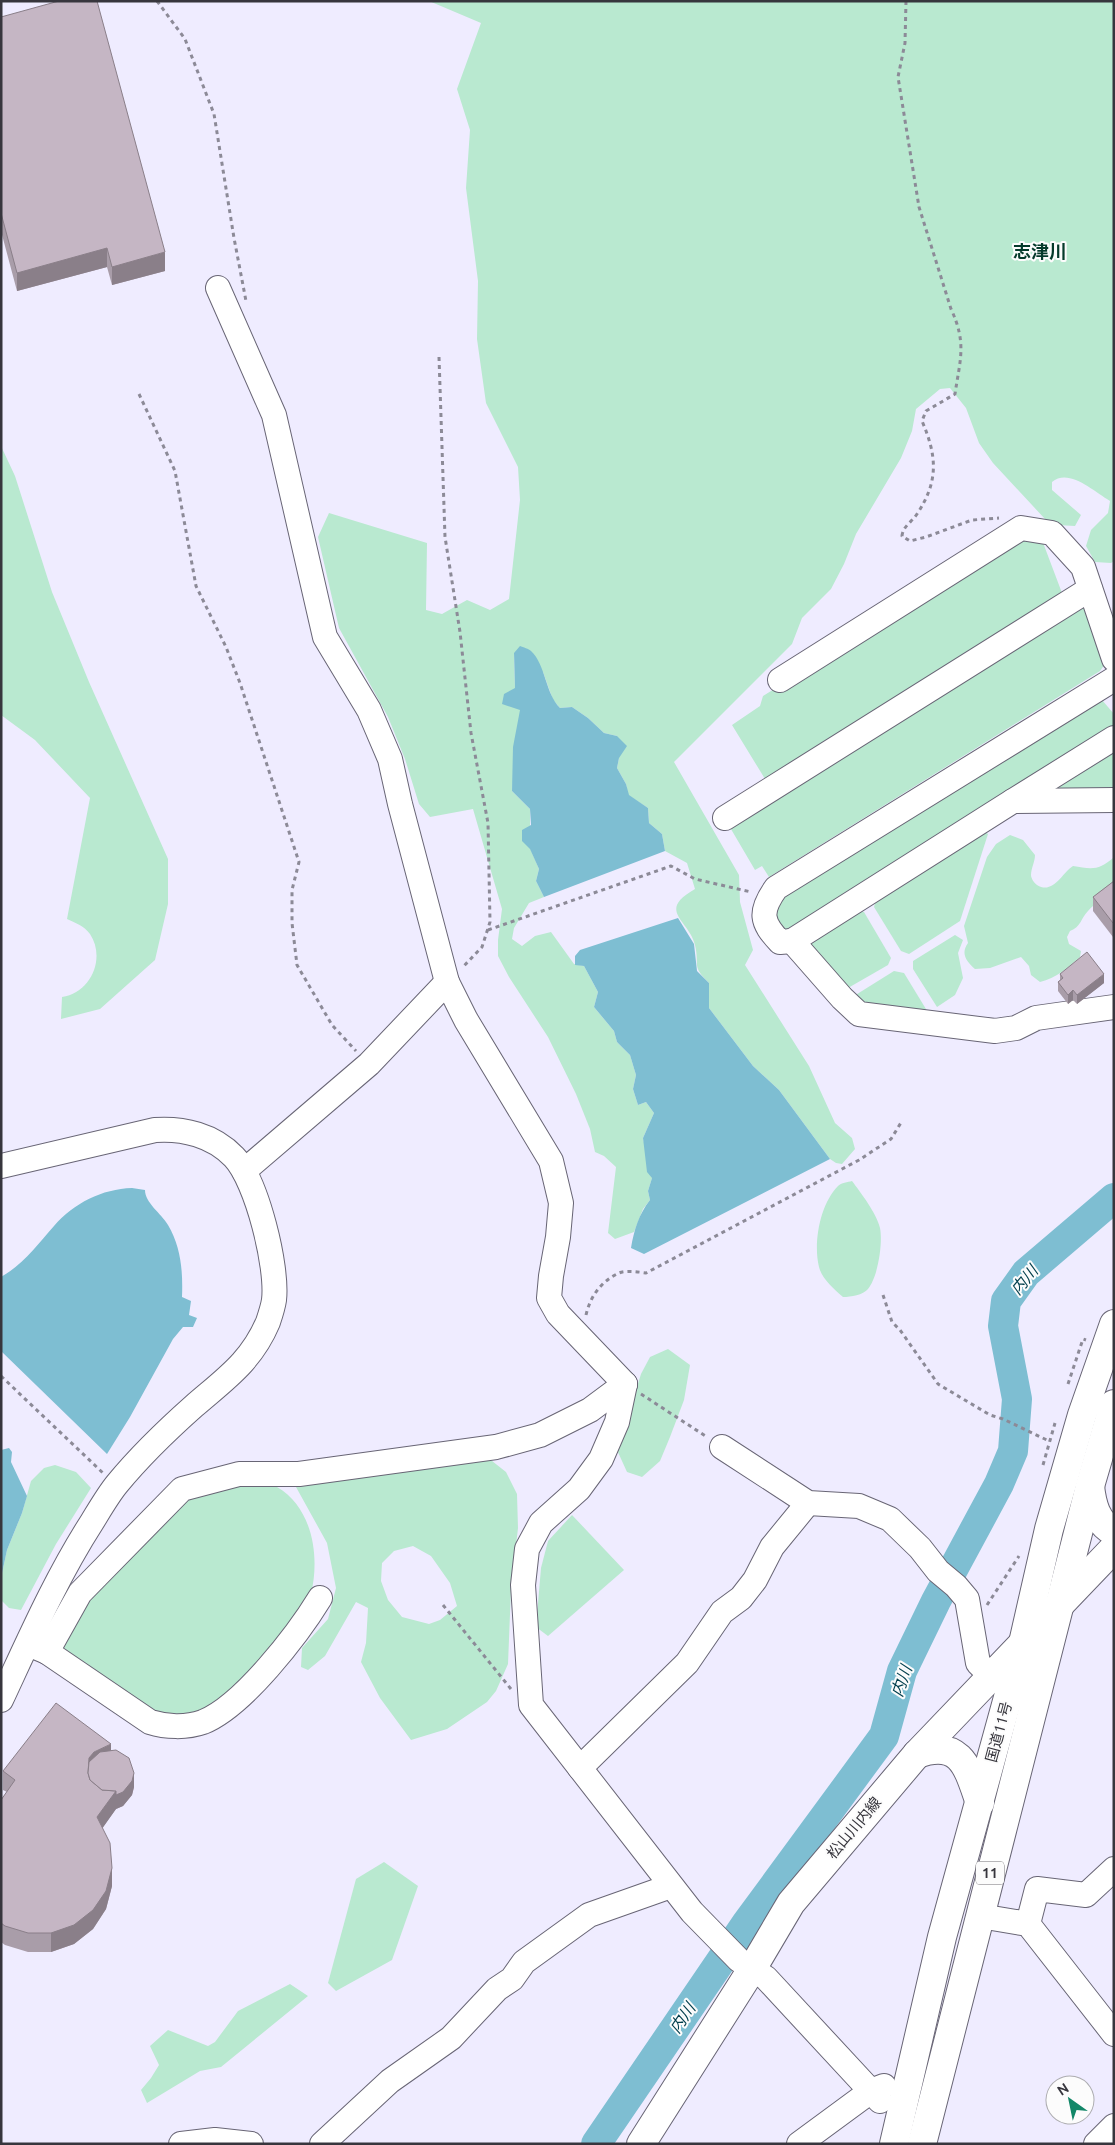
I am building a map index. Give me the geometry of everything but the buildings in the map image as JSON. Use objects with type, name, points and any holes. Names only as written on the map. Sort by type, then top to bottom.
[{"type":"main road","name":"国道11号","points":[[894,2144],[942,1937],[1023,1643],[1049,1529],[1082,1414],[1110,1334]]},
{"type":"main road","name":"国道11号","points":[[922,2144],[1090,1486],[1114,1404]]},
{"type":"main road","points":[[1090,1486],[1096,1514],[1102,1523],[1114,1532]]},
{"type":"main road","name":"松山川内線","points":[[641,2144],[746,1964],[791,1903],[917,1754],[1114,1548]]},
{"type":"main road","points":[[917,1754],[930,1749],[946,1751],[958,1756],[966,1764],[980,1803]]},
{"type":"street","points":[[218,288],[274,415],[325,637],[369,710],[390,759],[402,814],[447,982],[466,1020],[551,1161],[561,1203],[558,1237],[550,1276],[549,1298],[558,1314],[625,1384]]},
{"type":"street","points":[[780,680],[1021,528],[1052,533],[1083,567],[1114,659]]},
{"type":"street","points":[[725,818],[1090,589]]},
{"type":"street","points":[[1114,680],[776,888],[766,901],[763,915],[767,929],[780,942],[792,941],[1114,738]]},
{"type":"street","points":[[1013,801],[1114,800]]},
{"type":"street","points":[[792,941],[842,998],[860,1014],[995,1031],[1016,1028],[1036,1018],[1114,1008]]},
{"type":"street","points":[[244,1171],[369,1064],[447,982]]},
{"type":"street","points":[[1,1166],[132,1134],[173,1128],[190,1132],[222,1146],[235,1158],[244,1171],[258,1208],[272,1264],[274,1300],[268,1321],[250,1356],[156,1442],[116,1485],[79,1544],[43,1610],[37,1648]]},
{"type":"street","points":[[4,1686],[80,1594],[182,1489],[239,1474],[299,1474],[496,1447],[548,1431],[590,1410],[625,1384]]},
{"type":"street","points":[[625,1384],[618,1422],[601,1459],[579,1489],[541,1523],[527,1549],[523,1584],[531,1705],[692,1912],[746,1964],[766,1978],[879,2093],[799,2144]]},
{"type":"street","points":[[722,1447],[808,1503],[860,1506],[890,1519],[920,1548],[938,1571],[956,1586],[967,1599],[978,1664],[991,1676]]},
{"type":"street","points":[[580,1768],[687,1663],[722,1612],[741,1598],[755,1580],[772,1547],[808,1503]]},
{"type":"street","points":[[37,1648],[150,1722],[173,1726],[191,1724],[202,1722],[222,1711],[249,1688],[305,1623],[320,1598]]},
{"type":"street","points":[[1028,1924],[1036,1889],[1086,1895],[1114,1869]]},
{"type":"street","points":[[322,2144],[390,2082],[451,2038],[496,1989],[512,1980],[524,1962],[589,1915],[671,1886]]},
{"type":"street","points":[[980,1916],[1028,1924],[1114,2034]]},
{"type":"street","points":[[1096,2144],[1114,2126]]},
{"type":"street","points":[[181,2144],[216,2140],[251,2144]]},
{"type":"path","points":[[158,1],[185,39],[214,114],[247,305]]},
{"type":"path","points":[[906,1],[905,44],[898,77],[919,207],[951,309],[957,322],[962,344],[955,394],[926,411],[922,421],[932,444],[935,465],[928,495],[916,516],[902,531],[902,536],[910,541],[972,520],[1002,518]]},
{"type":"path","points":[[439,357],[444,537],[460,632],[471,733],[488,823],[490,922],[482,947],[447,982]]},
{"type":"path","points":[[138,394],[175,471],[196,586],[226,647],[240,683],[299,862],[292,890],[292,923],[297,966],[332,1025],[369,1064]]},
{"type":"path","points":[[488,930],[671,866],[695,879],[770,896]]},
{"type":"path","points":[[580,1337],[590,1300],[600,1286],[620,1272],[646,1273],[859,1160],[891,1139],[902,1121]]},
{"type":"path","points":[[883,1296],[892,1322],[900,1330],[938,1384],[990,1415],[1003,1419],[1049,1441]]},
{"type":"path","points":[[1068,1385],[1083,1339],[1110,1334]]},
{"type":"path","points":[[1,1376],[116,1485]]},
{"type":"path","points":[[625,1384],[722,1447]]},
{"type":"path","points":[[1042,1468],[1056,1422]]},
{"type":"path","points":[[972,1629],[1018,1559],[1021,1550]]},
{"type":"path","points":[[443,1605],[510,1689],[531,1705]]},
{"type":"green space","points":[[429,1],[1114,1],[1114,561],[1111,563],[1095,562],[1086,546],[1091,530],[1108,513],[1110,501],[1081,482],[1073,479],[1059,478],[1052,482],[1052,490],[1081,515],[1075,526],[1057,525],[1045,519],[993,463],[979,443],[966,408],[950,388],[940,389],[916,409],[912,431],[901,458],[856,534],[831,589],[802,618],[792,644],[674,762],[739,875],[740,902],[753,950],[745,965],[809,1066],[835,1123],[852,1138],[855,1149],[842,1164],[830,1159],[779,1090],[753,1066],[709,1008],[709,983],[698,969],[692,936],[676,910],[684,897],[695,889],[687,863],[665,851],[662,834],[649,823],[648,808],[628,795],[626,784],[617,768],[619,758],[617,736],[604,733],[588,718],[572,707],[560,708],[553,700],[543,672],[514,654],[515,688],[521,710],[512,791],[530,809],[530,848],[539,869],[536,881],[544,897],[529,903],[514,928],[512,939],[522,946],[535,936],[551,932],[574,964],[584,966],[598,992],[594,1007],[614,1031],[617,1042],[630,1055],[636,1075],[633,1089],[638,1105],[646,1102],[654,1113],[643,1138],[652,1178],[648,1191],[650,1200],[643,1209],[634,1232],[615,1239],[608,1233],[616,1167],[604,1156],[595,1152],[590,1129],[576,1094],[548,1037],[509,977],[498,956],[502,909],[473,809],[430,817],[419,804],[405,759],[388,717],[339,628],[318,537],[329,513],[427,543],[426,610],[442,614],[467,600],[490,610],[509,599],[520,500],[518,467],[486,403],[477,339],[478,281],[466,188],[470,130],[457,89],[481,23]]},
{"type":"green space","points":[[1,446],[15,476],[52,592],[89,682],[168,859],[168,904],[155,960],[100,1009],[61,1019],[62,997],[81,989],[88,982],[96,963],[95,943],[90,934],[77,923],[67,919],[90,798],[35,740],[1,715]]},
{"type":"green space","points":[[1021,535],[1042,540],[1062,593],[765,779],[732,725],[760,706],[763,696]]},
{"type":"green space","points":[[1080,603],[1089,606],[1105,664],[1100,671],[769,877],[762,866],[755,870],[728,824]]},
{"type":"green space","points":[[1102,700],[1114,714],[1114,732],[783,938],[769,913],[776,900]]},
{"type":"green space","points":[[1114,741],[1114,793],[1051,794],[1050,781]]},
{"type":"green space","points":[[982,830],[988,834],[960,921],[909,954],[901,951],[874,907],[877,896]]},
{"type":"green space","points":[[1010,835],[1023,840],[1035,855],[1031,876],[1036,884],[1043,887],[1053,885],[1073,866],[1095,868],[1104,865],[1114,857],[1114,890],[1091,908],[1079,925],[1070,931],[1067,937],[1069,944],[1081,951],[1080,957],[1062,972],[1040,982],[1031,975],[1029,966],[1021,957],[990,968],[975,969],[967,961],[965,954],[968,943],[964,926],[987,857],[996,844]]},
{"type":"green space","points":[[856,910],[864,912],[891,958],[888,965],[848,988],[811,947],[811,937]]},
{"type":"green space","points":[[955,935],[963,940],[958,953],[963,978],[955,995],[937,1007],[913,969],[913,961]]},
{"type":"green space","points":[[894,971],[904,973],[929,1014],[868,1009],[854,996]]},
{"type":"green space","points":[[852,1181],[876,1216],[881,1234],[880,1251],[875,1277],[868,1289],[857,1295],[843,1297],[823,1276],[819,1267],[817,1247],[819,1224],[827,1203],[839,1185]]},
{"type":"green space","points":[[668,1349],[690,1365],[684,1400],[660,1461],[642,1477],[627,1472],[617,1450],[641,1374],[650,1357]]},
{"type":"green space","points":[[487,1457],[506,1472],[517,1494],[518,1528],[511,1589],[508,1664],[496,1691],[487,1702],[447,1729],[411,1740],[380,1698],[361,1662],[366,1643],[368,1608],[356,1602],[325,1656],[308,1670],[301,1667],[302,1648],[328,1619],[336,1588],[327,1543],[296,1487],[307,1479]],"holes":[[[413,1546],[431,1556],[450,1583],[457,1606],[440,1620],[429,1624],[402,1617],[388,1600],[381,1581],[382,1563],[394,1551]]]},
{"type":"green space","points":[[55,1465],[76,1472],[91,1488],[56,1544],[21,1610],[9,1608],[1,1600],[1,1578],[7,1550],[22,1513],[31,1481],[44,1468]]},
{"type":"green space","points":[[258,1481],[277,1487],[299,1507],[311,1535],[315,1565],[311,1594],[245,1681],[199,1717],[155,1718],[54,1652],[79,1612],[186,1492]]},
{"type":"green space","points":[[572,1515],[624,1570],[548,1636],[536,1627],[541,1568],[548,1541]]},
{"type":"green space","points":[[384,1862],[418,1886],[392,1960],[336,1991],[328,1983],[356,1879]]},
{"type":"green space","points":[[290,1984],[308,1996],[221,2067],[200,2071],[147,2103],[141,2090],[159,2065],[150,2046],[168,2030],[208,2046],[215,2042],[238,2011]]},
{"type":"water","points":[[520,646],[530,650],[536,657],[551,695],[560,708],[572,707],[588,718],[604,733],[617,736],[627,746],[619,758],[617,768],[626,784],[629,795],[648,808],[649,823],[662,834],[665,851],[544,897],[536,881],[539,869],[530,849],[522,841],[522,830],[531,825],[530,809],[512,791],[513,747],[520,710],[502,704],[504,694],[515,688],[514,653]]},
{"type":"water","points":[[678,918],[694,944],[697,971],[709,983],[709,1008],[753,1066],[779,1090],[830,1159],[644,1254],[631,1248],[638,1222],[650,1200],[648,1191],[652,1178],[647,1172],[643,1138],[654,1113],[646,1102],[638,1105],[633,1089],[636,1075],[630,1055],[617,1042],[614,1031],[594,1007],[598,992],[584,966],[575,965],[575,956],[580,950]]},
{"type":"water","points":[[132,1188],[145,1190],[148,1199],[172,1233],[180,1260],[182,1297],[191,1301],[189,1315],[197,1318],[193,1327],[183,1327],[173,1339],[130,1417],[107,1454],[1,1351],[1,1277],[30,1254],[70,1210],[99,1194]]},
{"type":"water","points":[[9,1448],[12,1452],[11,1462],[27,1496],[7,1550],[1,1578],[1,1450]]},
{"type":"waterway","name":"内川","points":[[596,2144],[746,1924],[884,1736],[902,1671],[936,1601],[999,1484],[1013,1451],[1017,1399],[1003,1326],[1006,1301],[1026,1273],[1114,1198]]},
{"type":"district","name":"志津川","points":[[1040,252]]}]
